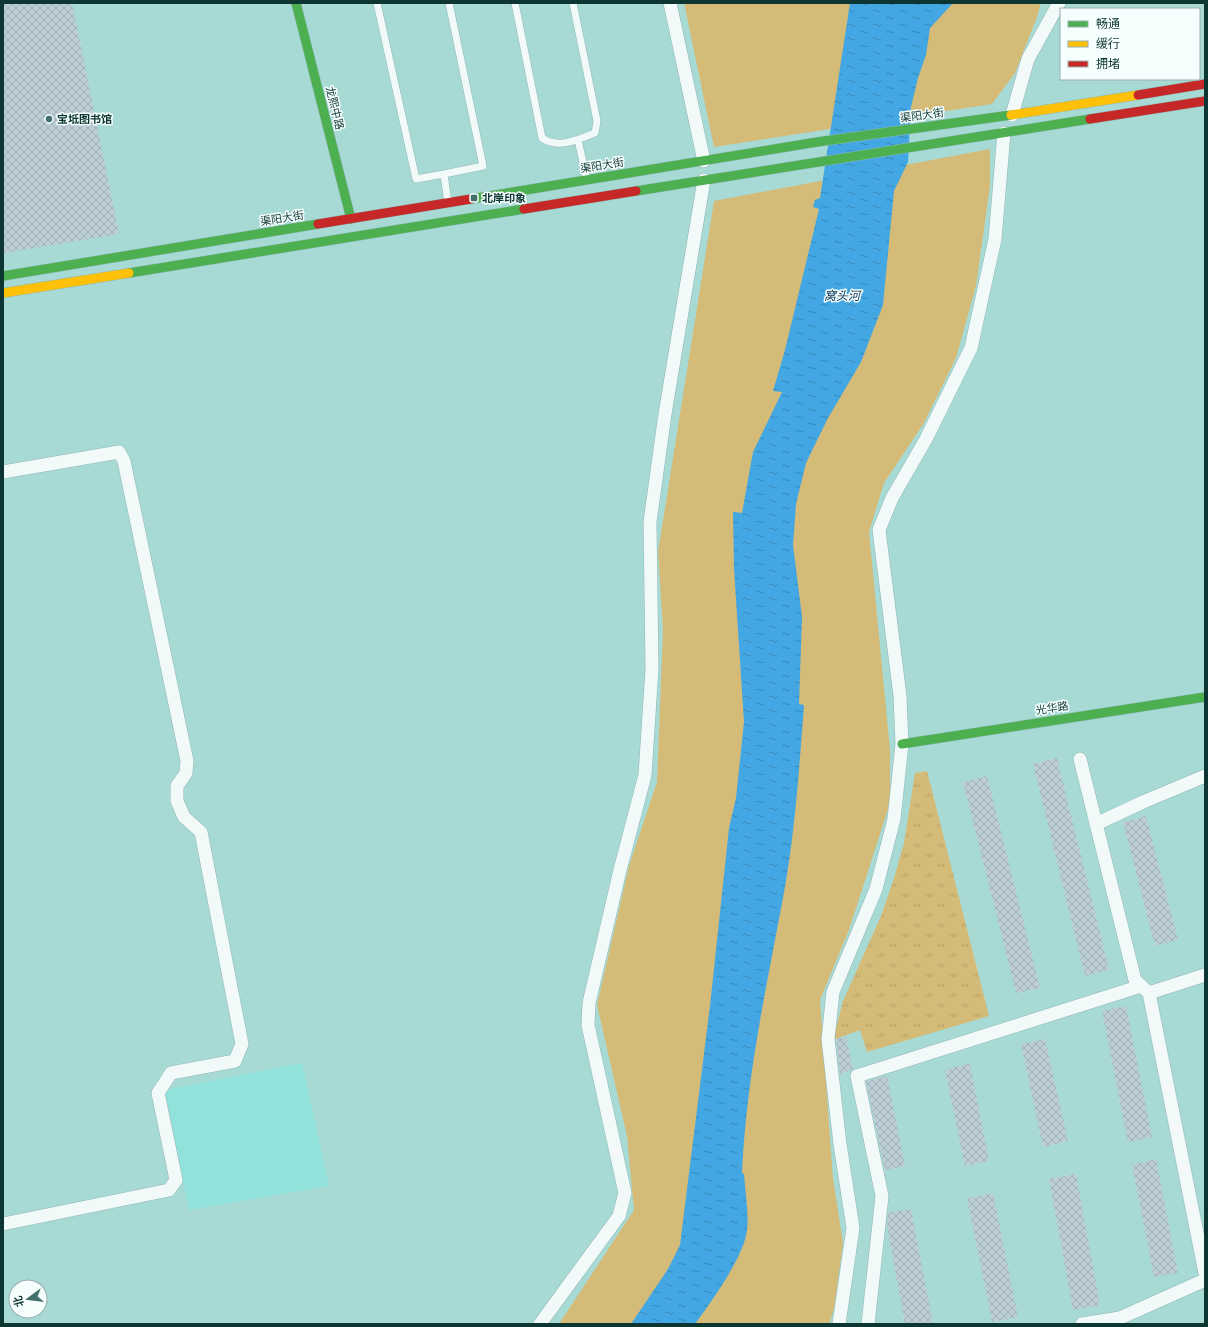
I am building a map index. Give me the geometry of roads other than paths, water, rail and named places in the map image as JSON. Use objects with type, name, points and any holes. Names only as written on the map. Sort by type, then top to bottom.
[{"type":"main road","name":"龙熙中路","points":[[296,3],[351,220]]},
{"type":"main road","name":"渠阳大街","points":[[3,276],[351,220],[704,160],[817,142],[1012,115],[1205,84]]},
{"type":"main road","points":[[3,293],[1205,101]]},
{"type":"main road","name":"光华路","points":[[902,744],[1205,696]]},
{"type":"street","points":[[670,3],[704,160]]},
{"type":"street","points":[[1012,115],[1028,59],[1059,3]]},
{"type":"street","points":[[839,1324],[853,1228],[840,1144],[828,1039],[833,992],[876,889],[894,820],[902,744],[900,696],[879,530],[892,498],[926,438],[971,348],[995,239],[1004,133]]},
{"type":"street","points":[[540,1324],[619,1216],[625,1193],[588,1025],[589,1003],[620,870],[645,775],[652,669],[650,522],[665,414],[704,180]]},
{"type":"street","points":[[3,472],[119,452],[124,461],[187,761],[186,773],[177,786],[177,801],[184,817],[201,832],[242,1044],[235,1060],[171,1074],[158,1093],[176,1180],[169,1190],[3,1224]]},
{"type":"street","points":[[1080,759],[1135,980],[1145,989],[1205,1273]]},
{"type":"street","points":[[1096,824],[1205,776]]},
{"type":"street","points":[[868,1324],[882,1196],[858,1076],[1145,989],[1205,975]]},
{"type":"street","points":[[1082,1324],[1120,1318],[1205,1280]]},
{"type":"lane","points":[[377,3],[416,179],[483,166],[450,3]]},
{"type":"lane","points":[[515,3],[542,138],[549,143],[557,144],[578,140],[595,133],[597,120],[573,3]]},
{"type":"lane","points":[[578,140],[587,180]]},
{"type":"lane","points":[[444,174],[448,203]]},
{"type":"water","name":"窝头河","points":[[850,3],[953,3],[930,28],[926,55],[918,78],[911,107],[908,162],[894,191],[883,305],[861,362],[828,418],[806,463],[796,504],[793,545],[802,617],[799,704],[804,705],[791,850],[752,1069],[744,1138],[742,1173],[744,1174],[748,1216],[745,1241],[726,1279],[695,1324],[631,1324],[668,1269],[680,1245],[710,1006],[729,828],[736,798],[744,722],[734,569],[733,512],[742,513],[753,452],[782,392],[773,391],[785,350],[819,209],[813,207],[815,200],[820,198]]},
{"type":"place","name":"宝坻图书馆","points":[[49,119]]},
{"type":"place","name":"北岸印象","points":[[474,198]]}]
